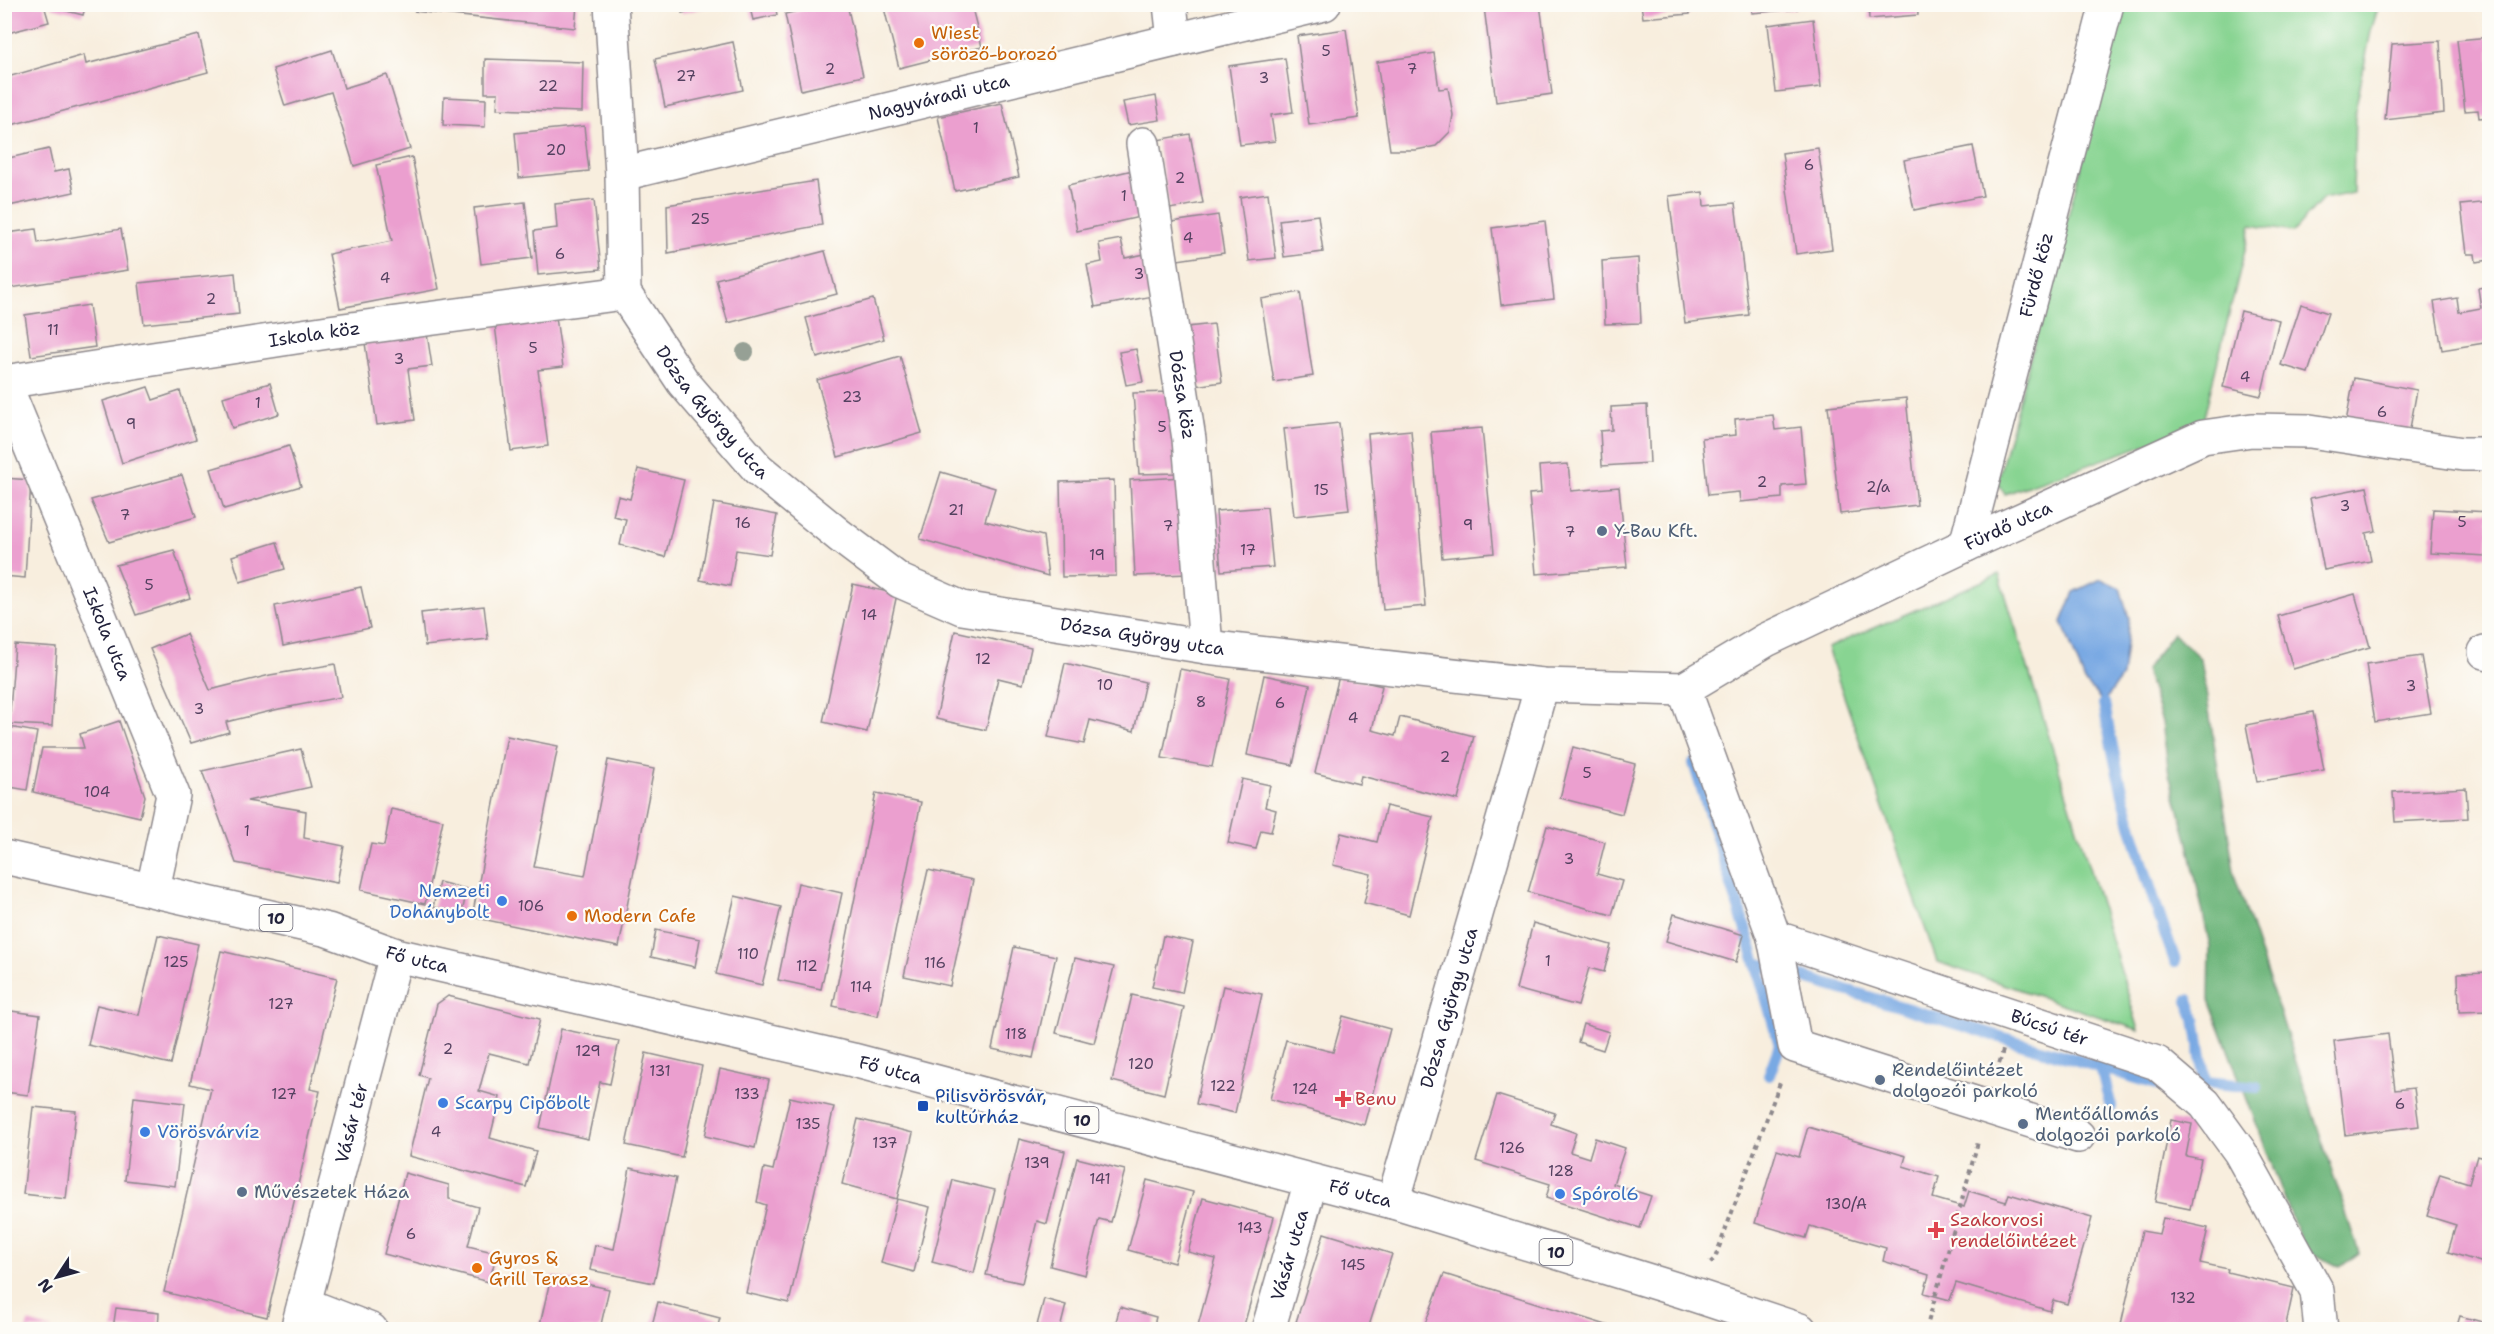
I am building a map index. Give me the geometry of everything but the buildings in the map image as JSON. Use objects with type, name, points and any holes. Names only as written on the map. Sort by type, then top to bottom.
[{"type":"street","points":[[611,4],[622,174],[624,293]]},
{"type":"street","points":[[1170,4],[1174,40]]},
{"type":"street","name":"Nagyváradi utca","points":[[622,174],[1324,4]]},
{"type":"street","name":"Fürdő köz","points":[[1966,545],[2107,4]]},
{"type":"street","name":"Dózsa köz","points":[[1143,144],[1189,440],[1206,648]]},
{"type":"street","name":"Dózsa György utca","points":[[624,293],[683,382],[758,469],[840,537],[900,581],[962,608],[1206,648],[1542,685],[1393,1202]]},
{"type":"street","name":"Iskola köz","points":[[5,382],[328,332],[624,293]]},
{"type":"street","name":"Iskola utca","points":[[5,382],[172,795],[153,889]]},
{"type":"street","name":"Fürdő utca","points":[[1684,689],[1766,640],[1966,545],[2203,437],[2252,430],[2310,431],[2463,454],[2490,454]]},
{"type":"street","points":[[1542,685],[1684,689],[1775,944],[1795,1046],[2078,1136]]},
{"type":"street","name":"Fő utca","points":[[4,857],[328,930],[396,955],[853,1060],[1311,1180],[1393,1202],[1800,1329]]},
{"type":"street","name":"Búcsú tér","points":[[1775,944],[2157,1064],[2205,1104],[2240,1152],[2317,1291],[2321,1329]]},
{"type":"street","name":"Vásár tér","points":[[371,1329],[303,1308],[396,955]]},
{"type":"street","name":"Vásár utca","points":[[1268,1329],[1311,1180]]},
{"type":"path","points":[[1682,1291],[1715,1258],[1745,1172],[1795,1046]]},
{"type":"path","points":[[1926,1329],[2001,1057]]},
{"type":"green space","points":[[2124,5],[2379,5],[2371,31],[2355,111],[2353,193],[2323,199],[2293,232],[2251,225],[2202,425],[2005,494],[1997,483]]},
{"type":"green space","points":[[1999,574],[2139,1030],[1937,962],[1827,648]]},
{"type":"green space","points":[[2173,633],[2201,659],[2235,877],[2359,1253],[2340,1267],[2304,1249],[2209,1000],[2210,946],[2188,843],[2169,774],[2162,722],[2145,670]]},
{"type":"water","points":[[2101,579],[2120,588],[2129,618],[2122,676],[2104,703],[2085,682],[2062,622],[2074,592]]},
{"type":"waterway","points":[[2104,703],[2117,768],[2134,834],[2175,961]]},
{"type":"waterway","points":[[1694,763],[1756,963],[2163,1086]]},
{"type":"waterway","points":[[1756,963],[1780,1045],[1769,1075]]},
{"type":"waterway","points":[[2188,1000],[2195,1019],[2205,1082],[2257,1087]]},
{"type":"waterway","points":[[2101,1067],[2111,1107]]},
{"type":"place","name":"Wiest söröző-borozó","points":[[919,43]]},
{"type":"place","name":"Y-Bau Kft.","points":[[1602,531]]},
{"type":"place","name":"Nemzeti Dohánybolt","points":[[502,901]]},
{"type":"place","name":"Modern Cafe","points":[[572,916]]},
{"type":"place","name":"Rendelőintézet dolgozói parkoló","points":[[1880,1080]]},
{"type":"place","name":"Benu","points":[[1343,1099]]},
{"type":"place","name":"Scarpy Cipőbolt","points":[[443,1103]]},
{"type":"place","name":"Pilisvörösvár, kultúrház","points":[[923,1106]]},
{"type":"place","name":"Mentőállomás dolgozói parkoló","points":[[2023,1124]]},
{"type":"place","name":"Vörösvárvíz","points":[[145,1132]]},
{"type":"place","name":"Művészetek Háza","points":[[242,1192]]},
{"type":"place","name":"Spórol6","points":[[1560,1194]]},
{"type":"place","name":"Szakorvosi rendelőintézet","points":[[1936,1230]]},
{"type":"place","name":"Gyros & Grill Terasz","points":[[477,1268]]}]
